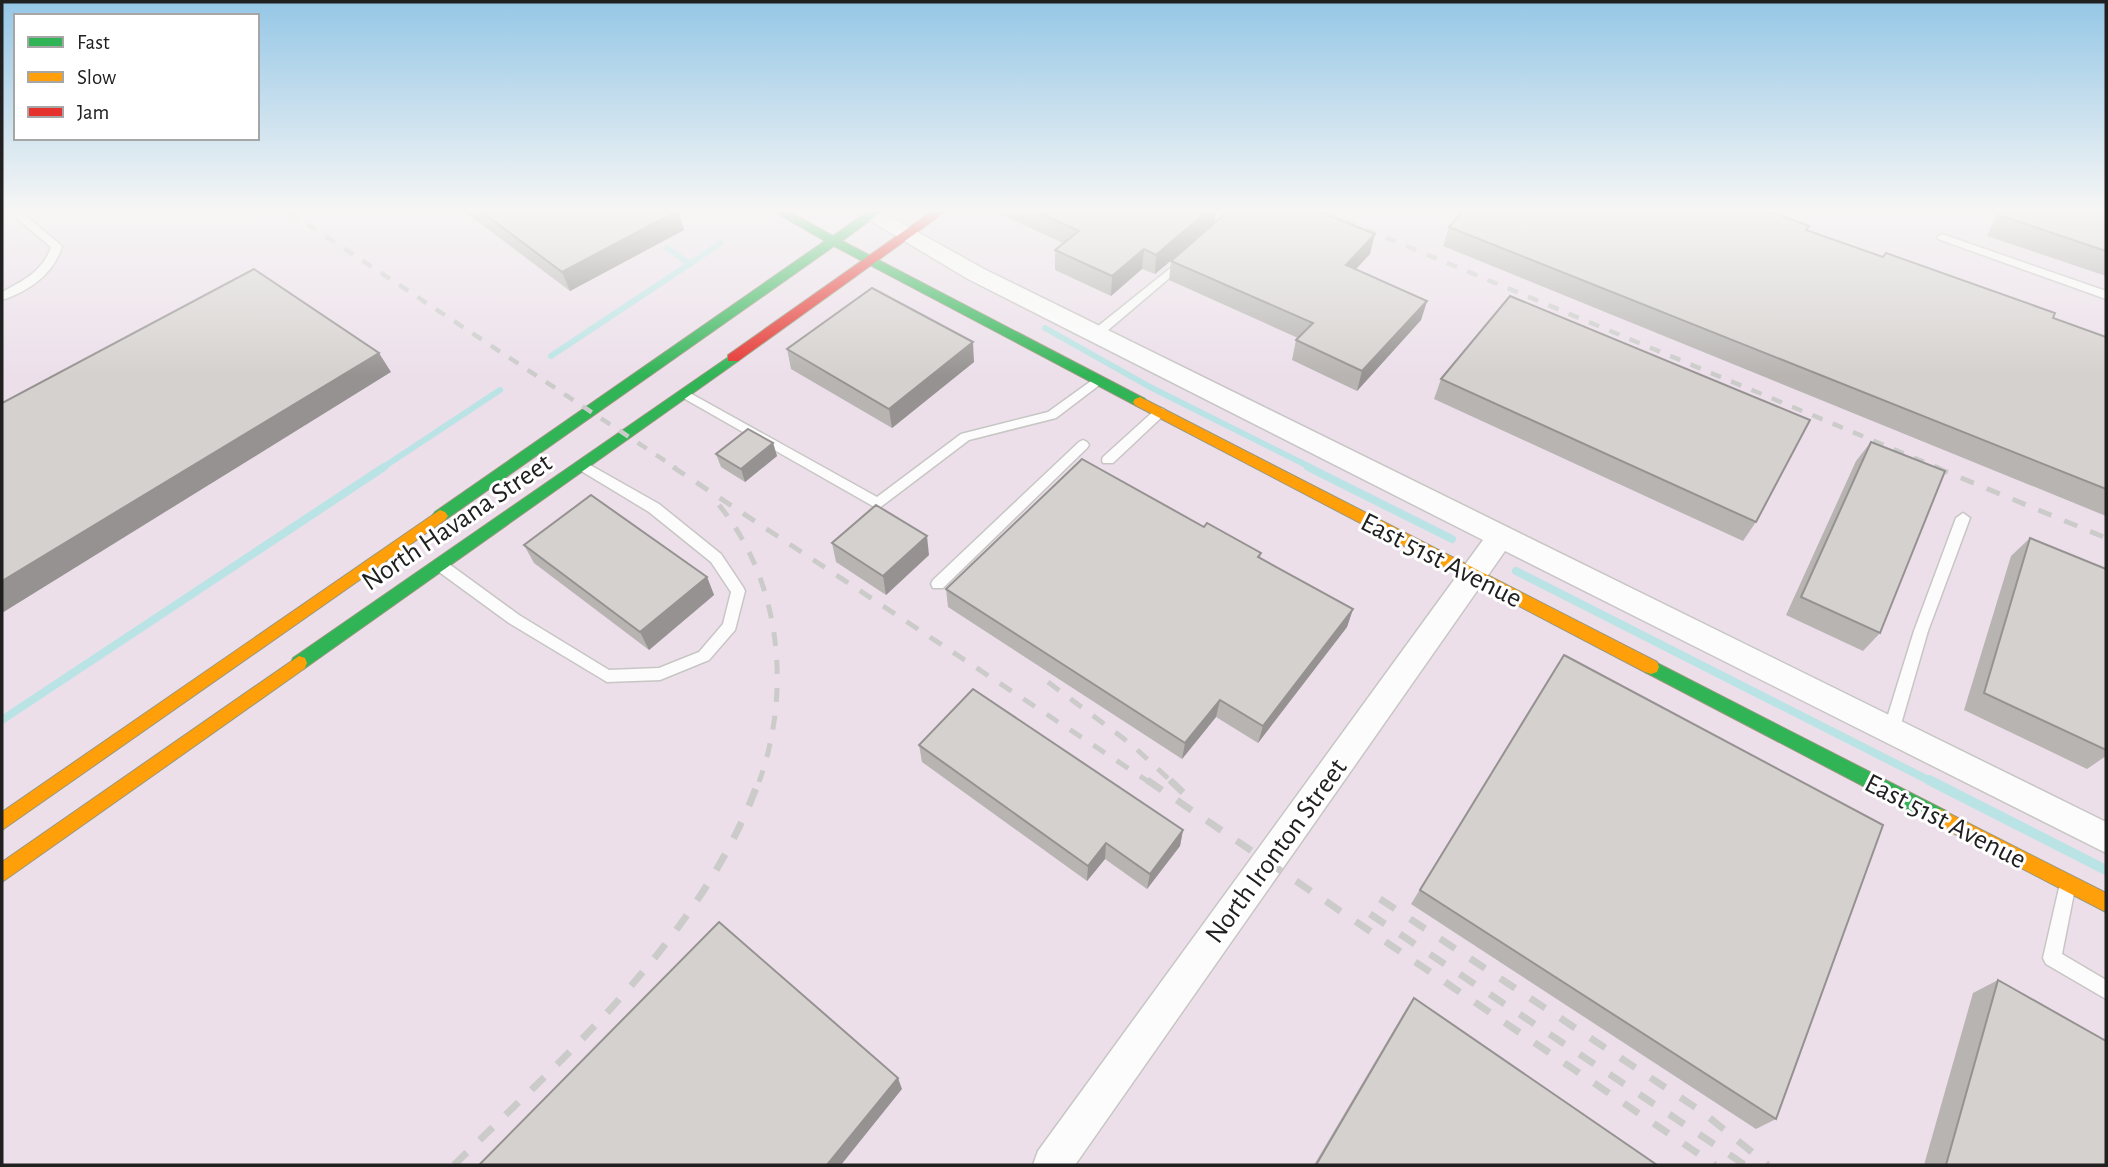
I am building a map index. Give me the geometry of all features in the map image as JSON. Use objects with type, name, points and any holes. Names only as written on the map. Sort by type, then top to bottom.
[{"type":"main road","name":"North Havana Street","points":[[2,822],[798,266]]},
{"type":"main road","name":"North Havana Street","points":[[2,873],[439,564],[684,395],[861,266]]},
{"type":"main road","name":"East 51st Avenue","points":[[880,266],[2106,903]]},
{"type":"street","name":"East 51st Avenue","points":[[965,266],[2106,838]]},
{"type":"street","name":"North Ironton Street","points":[[1052,1165],[1501,536]]},
{"type":"lane","points":[[2,296],[38,276],[48,266]]},
{"type":"lane","points":[[1096,334],[1177,266]]},
{"type":"lane","points":[[2025,266],[2106,295]]},
{"type":"lane","points":[[684,395],[878,504],[965,437],[1052,415],[1098,380]]},
{"type":"lane","points":[[1108,460],[1160,412]]},
{"type":"lane","points":[[938,584],[1083,445]]},
{"type":"lane","points":[[439,564],[514,619],[607,676],[660,674],[704,656],[730,626],[738,591],[716,558],[654,508],[583,466]]},
{"type":"lane","points":[[1891,731],[1921,631],[1963,518]]},
{"type":"lane","points":[[2068,883],[2052,958],[2106,990]]},
{"type":"shaded area","points":[[2,266],[2106,266],[2106,1165],[2,1165]]},
{"type":"building","points":[[555,266],[572,266],[562,272]]},
{"type":"building","points":[[1091,266],[1123,266],[1112,276]]},
{"type":"building","points":[[1184,266],[1349,266],[1427,301],[1362,371],[1296,340],[1313,323]]},
{"type":"building","points":[[1548,266],[1924,266],[2055,313],[2053,318],[2106,337],[2106,489]]},
{"type":"building","points":[[254,269],[379,353],[2,581],[2,403]]},
{"type":"building","points":[[872,288],[973,342],[889,409],[787,349]]},
{"type":"building","points":[[1510,296],[1810,420],[1756,522],[1441,379]]},
{"type":"building","points":[[748,429],[773,443],[741,469],[716,454]]},
{"type":"building","points":[[1871,442],[1945,471],[1880,633],[1801,597]]},
{"type":"building","points":[[1082,459],[1204,527],[1207,523],[1261,553],[1258,557],[1353,609],[1263,726],[1220,700],[1185,743],[946,589]]},
{"type":"building","points":[[591,495],[707,577],[640,632],[524,545]]},
{"type":"building","points":[[876,505],[927,536],[883,576],[832,543]]},
{"type":"building","points":[[2030,538],[2106,569],[2106,750],[1984,693]]},
{"type":"building","points":[[1564,655],[1883,825],[1776,1119],[1420,890]]},
{"type":"building","points":[[973,689],[1183,830],[1150,874],[1106,843],[1088,866],[919,745]]},
{"type":"building","points":[[719,922],[898,1078],[827,1165],[479,1165]]},
{"type":"building","points":[[1998,980],[2106,1041],[2106,1165],[1946,1165]]},
{"type":"building","points":[[1414,998],[1657,1165],[1316,1165]]},
{"type":"waterway","points":[[551,356],[686,266]]},
{"type":"waterway","points":[[1045,328],[1150,387],[1312,468]]},
{"type":"waterway","points":[[382,468],[500,390]]},
{"type":"waterway","points":[[2,720],[384,467]]},
{"type":"waterway","points":[[1308,467],[1452,539]]},
{"type":"waterway","points":[[1516,571],[1932,782]]},
{"type":"waterway","points":[[1929,780],[2106,870]]},
{"type":"railway","points":[[371,266],[676,468]]},
{"type":"railway","points":[[1456,266],[1939,468]]},
{"type":"railway","points":[[673,467],[1149,782]]},
{"type":"railway","points":[[1935,467],[2106,538]]},
{"type":"railway","points":[[719,505],[740,535],[756,568],[768,602],[775,638],[775,711],[759,782]]},
{"type":"railway","points":[[1048,682],[1131,744],[1172,782]]},
{"type":"railway","points":[[454,1165],[543,1079],[629,989],[668,941],[704,890],[734,837],[759,780]]},
{"type":"railway","points":[[1147,780],[1715,1165]]},
{"type":"railway","points":[[1170,780],[1193,802]]},
{"type":"railway","points":[[1380,899],[1701,1111],[1768,1165]]},
{"type":"railway","points":[[1370,914],[1745,1165]]},
{"type":"railway","points":[[708,938],[727,918]]},
{"type":"traffic: fast","points":[[440,516],[797,266]]},
{"type":"traffic: fast","points":[[880,266],[1140,402]]},
{"type":"traffic: fast","points":[[299,663],[733,358]]},
{"type":"traffic: fast","points":[[1651,667],[1940,817]]},
{"type":"traffic: slow","points":[[1140,402],[1651,667]]},
{"type":"traffic: slow","points":[[2,822],[440,516]]},
{"type":"traffic: slow","points":[[2,873],[299,663]]},
{"type":"traffic: slow","points":[[1940,817],[2106,903]]},
{"type":"traffic: jam","points":[[733,358],[862,266]]}]
